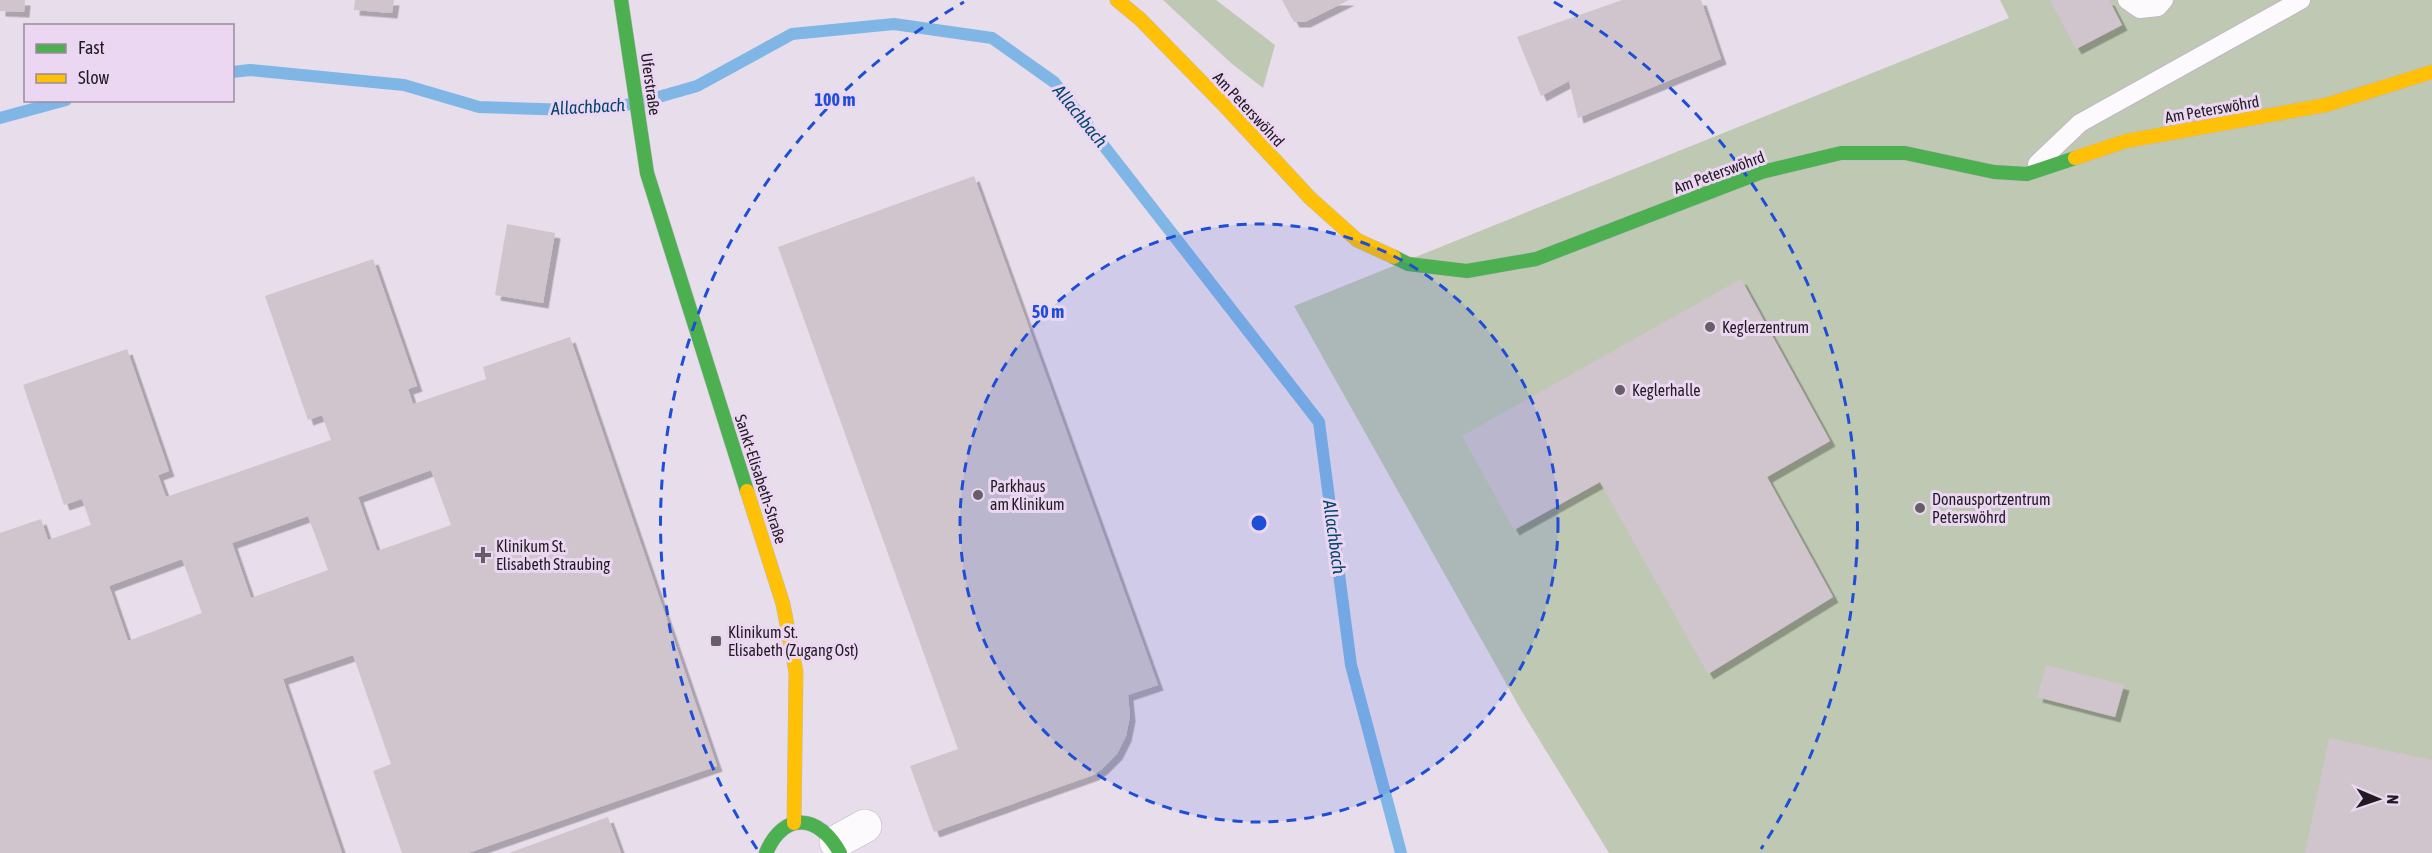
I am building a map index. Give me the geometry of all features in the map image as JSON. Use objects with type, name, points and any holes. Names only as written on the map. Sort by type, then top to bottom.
[{"type":"street","name":"Uferstraße","points":[[621,0],[647,173]]},
{"type":"street","name":"Am Peterswöhrd","points":[[1117,0],[1140,19],[1222,103],[1310,198],[1357,240],[1408,264],[1467,271],[1536,259],[1762,172],[1841,153],[1905,153],[1994,172],[2027,174],[2126,141],[2326,105],[2432,72]]},
{"type":"street","name":"Sankt-Elisabeth-Straße","points":[[647,173],[783,604],[796,672],[794,823]]},
{"type":"street","points":[[766,853],[774,835],[794,823],[804,822],[823,828],[838,848],[865,826]]},
{"type":"lane","points":[[2127,0],[2140,9],[2158,7],[2164,0]]},
{"type":"lane","points":[[2027,174],[2080,123],[2301,0]]},
{"type":"green space","points":[[1163,0],[1216,0],[1275,45],[1263,88],[1231,63]]},
{"type":"green space","name":"Donausportzentrum Peterswöhrd","points":[[2000,0],[2432,0],[2432,853],[1609,853],[1521,710],[1294,306],[2009,18]]},
{"type":"building","points":[[0,0],[25,0],[24,12],[0,11]]},
{"type":"building","points":[[355,0],[394,0],[392,13],[354,10]]},
{"type":"building","points":[[1282,0],[1349,0],[1305,22],[1294,22]]},
{"type":"building","points":[[1622,0],[1701,0],[1721,59],[1578,118],[1569,81],[1541,96],[1517,37]]},
{"type":"building","points":[[2050,0],[2109,0],[2122,25],[2076,49]]},
{"type":"building","name":"Parkhaus am Klinikum","points":[[974,176],[1158,685],[1128,695],[1130,716],[1126,736],[1117,754],[1093,775],[934,832],[910,766],[958,749],[778,247]]},
{"type":"building","points":[[507,224],[555,233],[543,303],[495,295]]},
{"type":"building","name":"Klinikum St. Elisabeth Straubing","points":[[373,259],[417,386],[408,389],[413,404],[486,379],[483,367],[570,337],[717,766],[468,853],[402,853],[373,771],[391,764],[353,655],[283,679],[342,853],[0,853],[0,533],[41,519],[48,540],[91,525],[82,499],[64,505],[23,385],[127,349],[169,471],[158,475],[166,497],[331,440],[322,415],[308,420],[265,296]],"holes":[[[431,470],[451,525],[377,551],[358,497]],[[308,516],[328,570],[251,598],[232,543]],[[182,559],[202,613],[128,641],[109,586]]]},
{"type":"building","points":[[1741,279],[1830,441],[1767,477],[1833,597],[1708,674],[1600,482],[1514,530],[1462,436]]},
{"type":"building","points":[[2046,665],[2124,685],[2115,717],[2037,697]]},
{"type":"building","points":[[2329,738],[2432,760],[2432,853],[2305,853]]},
{"type":"building","points":[[608,817],[621,853],[509,853]]},
{"type":"waterway","name":"Allachbach","points":[[234,72],[250,70],[404,85],[479,107],[571,110],[634,104],[697,86],[792,34],[894,24],[992,38],[1054,82],[1319,422],[1351,665],[1401,853]]},
{"type":"waterway","name":"Allachbach","points":[[0,118],[59,102]]},
{"type":"traffic: fast","points":[[621,0],[647,173],[747,491]]},
{"type":"traffic: fast","points":[[1394,257],[1408,264],[1467,271],[1536,259],[1762,172],[1841,153],[1905,153],[1994,172],[2027,174],[2075,158]]},
{"type":"traffic: fast","points":[[766,853],[782,830],[792,824],[802,823],[813,825],[823,831],[840,853]]},
{"type":"traffic: slow","points":[[1117,0],[1140,19],[1222,103],[1310,198],[1357,240],[1394,257]]},
{"type":"traffic: slow","points":[[2075,158],[2126,141],[2326,105],[2432,72]]},
{"type":"traffic: slow","points":[[747,491],[783,604],[796,672],[794,823]]},
{"type":"place","name":"Keglerzentrum","points":[[1710,327]]},
{"type":"place","name":"Keglerhalle","points":[[1620,390]]},
{"type":"place","name":"Parkhaus am Klinikum","points":[[978,495]]},
{"type":"place","name":"Donausportzentrum Peterswöhrd","points":[[1920,508]]},
{"type":"place","name":"Klinikum St. Elisabeth Straubing","points":[[483,555]]},
{"type":"place","name":"Klinikum St. Elisabeth (Zugang Ost)","points":[[716,641]]}]
